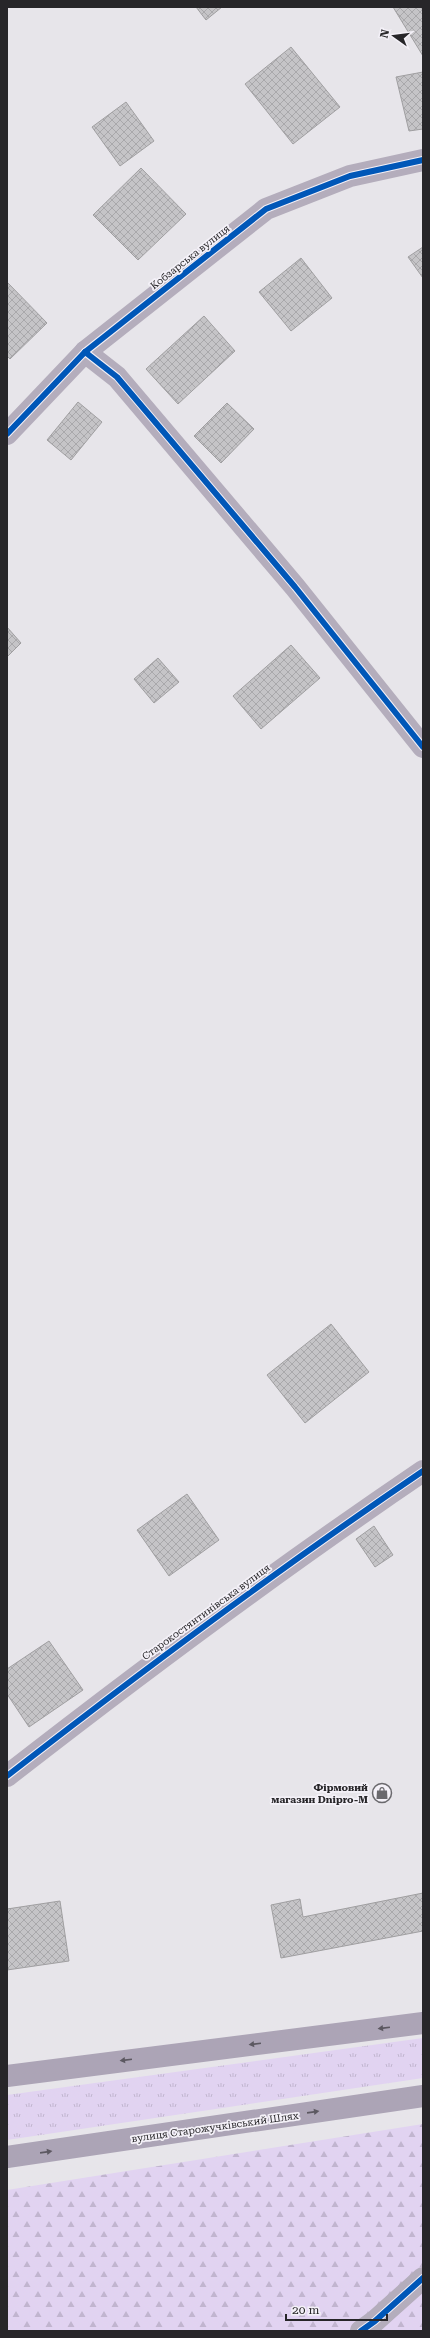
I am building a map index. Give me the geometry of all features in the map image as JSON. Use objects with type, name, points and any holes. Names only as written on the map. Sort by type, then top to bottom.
[{"type":"main road","points":[[7,2076],[423,2023]]},
{"type":"main road","name":"вулиця Старожучківський Шлях","points":[[7,2157],[423,2096]]},
{"type":"street","name":"Кобзарська вулиця","points":[[7,434],[85,352],[266,209],[350,176],[423,160]]},
{"type":"street","points":[[85,352],[117,377],[295,587],[423,748]]},
{"type":"street","name":"Старокостянтинівська вулиця","points":[[7,1776],[151,1664],[314,1545],[423,1471]]},
{"type":"street","points":[[361,2331],[376,2321],[423,2278]]},
{"type":"green space","points":[[423,2038],[423,2078],[7,2140],[7,2095]]},
{"type":"green space","points":[[423,2124],[423,2331],[7,2331],[7,2190]]},
{"type":"building","points":[[196,7],[222,7],[206,20]]},
{"type":"building","points":[[393,7],[421,7],[423,11],[423,56]]},
{"type":"building","points":[[291,47],[340,107],[293,144],[245,84]]},
{"type":"building","points":[[423,72],[423,129],[409,131],[396,77]]},
{"type":"building","points":[[126,102],[154,141],[120,166],[92,127]]},
{"type":"building","points":[[141,168],[186,214],[138,260],[93,215]]},
{"type":"building","points":[[423,247],[423,278],[408,257]]},
{"type":"building","points":[[301,258],[332,298],[291,331],[259,292]]},
{"type":"building","points":[[7,282],[47,323],[10,359],[7,356]]},
{"type":"building","points":[[204,316],[235,351],[178,404],[146,369]]},
{"type":"building","points":[[78,402],[102,422],[71,460],[47,440]]},
{"type":"building","points":[[227,403],[254,429],[221,463],[194,436]]},
{"type":"building","points":[[7,627],[21,643],[7,657]]},
{"type":"building","points":[[291,645],[320,678],[261,729],[233,696]]},
{"type":"building","points":[[158,658],[179,682],[154,703],[134,679]]},
{"type":"building","points":[[331,1324],[369,1372],[305,1423],[267,1375]]},
{"type":"building","points":[[187,1494],[219,1540],[169,1576],[137,1530]]},
{"type":"building","points":[[374,1526],[393,1555],[375,1567],[356,1539]]},
{"type":"building","points":[[49,1641],[83,1690],[29,1727],[7,1694],[7,1669]]},
{"type":"building","points":[[423,1893],[423,1931],[281,1958],[271,1905],[300,1899],[303,1917]]},
{"type":"building","points":[[60,1901],[69,1961],[7,1970],[7,1909]]},
{"type":"cycle path","points":[[7,434],[85,352],[266,209],[350,176],[423,160]]},
{"type":"cycle path","points":[[85,352],[117,377],[295,587],[423,747]]},
{"type":"cycle path","points":[[7,1776],[212,1620],[423,1471]]},
{"type":"cycle path","points":[[361,2331],[375,2321],[423,2278]]},
{"type":"place","name":"Фірмовий магазин Dnipro-M","points":[[382,1793]]}]
